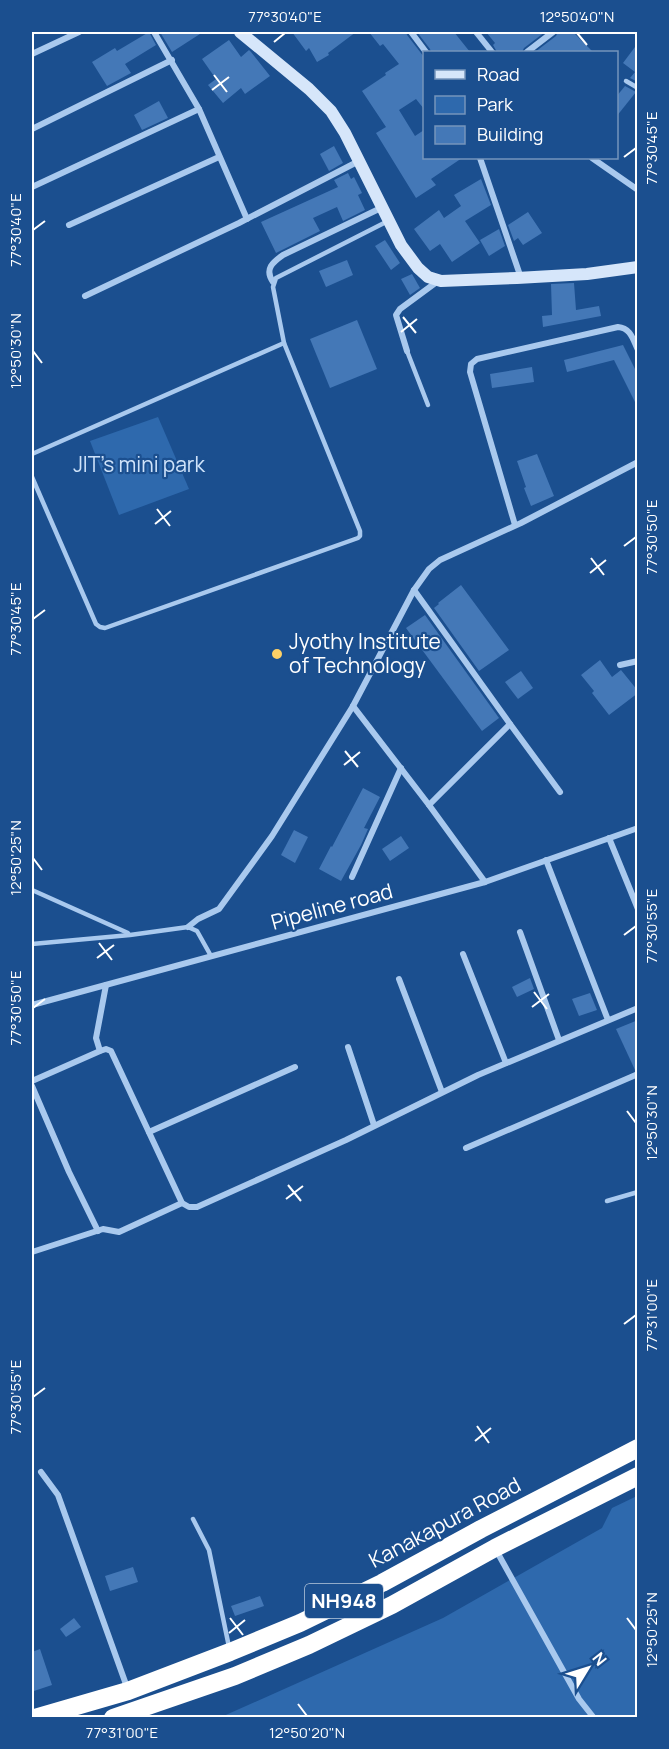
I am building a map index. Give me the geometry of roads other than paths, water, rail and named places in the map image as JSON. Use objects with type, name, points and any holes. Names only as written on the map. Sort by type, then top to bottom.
[{"type":"highway","name":"Kanakapura Road","points":[[35,1717],[128,1691],[230,1653],[300,1623],[382,1583],[481,1528],[638,1448]]},
{"type":"highway","name":"NH948","points":[[113,1718],[235,1676],[309,1645],[392,1605],[495,1548],[638,1476]]},
{"type":"main road","points":[[240,32],[309,89],[331,111],[345,133],[401,245],[418,268],[428,277],[439,280],[521,278],[587,274],[638,267]]},
{"type":"street","points":[[32,54],[79,32]]},
{"type":"street","points":[[154,32],[199,109],[247,219]]},
{"type":"street","points":[[411,32],[425,51]]},
{"type":"street","points":[[476,32],[491,51]]},
{"type":"street","points":[[528,51],[553,32]]},
{"type":"street","points":[[32,129],[172,60]]},
{"type":"street","points":[[32,187],[199,109]]},
{"type":"street","points":[[69,225],[219,157]]},
{"type":"street","points":[[480,159],[521,278]]},
{"type":"street","points":[[593,159],[638,190]]},
{"type":"street","points":[[85,296],[247,219],[358,161]]},
{"type":"street","points":[[273,282],[270,277],[270,267],[273,262],[381,208]]},
{"type":"street","points":[[407,351],[396,315],[400,309],[439,280]]},
{"type":"street","points":[[515,525],[470,372],[471,364],[477,359],[618,327],[623,327],[630,332],[638,350]]},
{"type":"street","points":[[188,927],[198,919],[219,909],[272,836],[354,706],[414,590],[429,569],[440,560],[521,523],[638,462]]},
{"type":"street","points":[[414,590],[560,792]]},
{"type":"street","points":[[620,665],[638,661]]},
{"type":"street","points":[[354,706],[484,882]]},
{"type":"street","points":[[429,805],[510,724]]},
{"type":"street","points":[[352,877],[401,768]]},
{"type":"street","name":"Pipeline road","points":[[32,1005],[484,882],[638,828]]},
{"type":"street","points":[[609,838],[638,909]]},
{"type":"street","points":[[546,860],[608,1020]]},
{"type":"street","points":[[520,932],[559,1040]]},
{"type":"street","points":[[464,954],[506,1063]]},
{"type":"street","points":[[399,980],[442,1092]]},
{"type":"street","points":[[100,1051],[96,1038],[106,985]]},
{"type":"street","points":[[32,1081],[100,1051],[106,1049],[111,1051],[182,1203],[189,1207],[197,1207],[506,1063],[638,1008]]},
{"type":"street","points":[[348,1047],[374,1125]]},
{"type":"street","points":[[149,1132],[295,1067]]},
{"type":"street","points":[[466,1148],[638,1074]]},
{"type":"street","points":[[32,1086],[69,1172],[98,1231]]},
{"type":"street","points":[[32,1252],[103,1229],[118,1233],[182,1203]]},
{"type":"street","points":[[41,1472],[58,1495],[128,1691]]},
{"type":"street","points":[[495,1548],[579,1699],[594,1718]]},
{"type":"street","points":[[32,1708],[35,1717]]},
{"type":"lane","points":[[626,81],[638,88]]},
{"type":"lane","points":[[32,477],[96,624],[105,628],[358,538],[360,531],[284,343],[273,282],[276,278],[388,221]]},
{"type":"lane","points":[[32,454],[284,343]]},
{"type":"lane","points":[[407,351],[428,405]]},
{"type":"lane","points":[[32,890],[130,934]]},
{"type":"lane","points":[[32,944],[188,927],[197,931],[211,956]]},
{"type":"lane","points":[[607,1201],[638,1192]]},
{"type":"lane","points":[[193,1519],[209,1550],[230,1653]]},
{"type":"place","name":"Jyothy Institute of Technology","points":[[277,654]]},
{"type":"park label","name":"JIT's mini park","points":[[139,465]]}]
